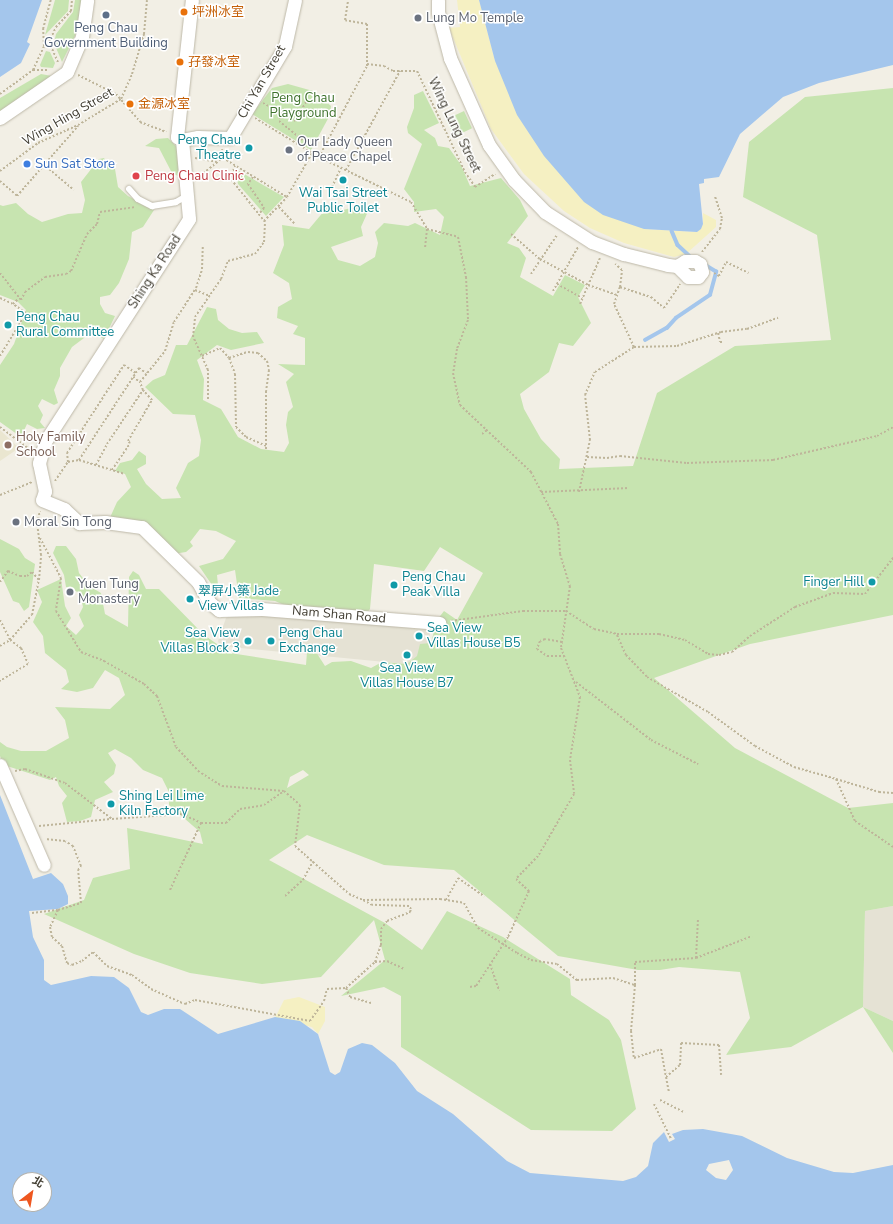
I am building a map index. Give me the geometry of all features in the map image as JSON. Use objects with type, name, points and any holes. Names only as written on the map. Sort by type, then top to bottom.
[{"type":"street","points":[[0,118],[68,71],[82,37],[87,0]]},
{"type":"street","name":"Shing Ka Road","points":[[42,500],[45,491],[40,478],[40,456],[45,442],[189,219],[184,156],[180,138],[192,0]]},
{"type":"street","name":"Chi Yan Street","points":[[221,140],[230,138],[285,46],[295,0]]},
{"type":"street","points":[[438,0],[438,12],[450,58],[489,145],[514,180],[545,212],[592,242],[624,254],[678,267],[685,261],[695,261]]},
{"type":"street","points":[[180,138],[198,137],[221,140]]},
{"type":"street","name":"Nam Shan Road","points":[[42,500],[64,509],[79,523],[105,522],[142,527],[198,582],[209,602],[219,610],[262,609],[440,623]]},
{"type":"street","points":[[2,770],[44,865]]},
{"type":"lane","points":[[129,189],[144,202],[161,206],[186,192]]},
{"type":"path","points":[[0,94],[33,70],[45,41],[43,29],[51,0]]},
{"type":"path","points":[[49,42],[56,27],[71,11],[72,0]]},
{"type":"path","name":"Wing Hing Street","points":[[0,170],[38,143],[78,125],[121,99],[132,74],[144,34],[148,0]]},
{"type":"path","points":[[319,157],[367,64],[367,24],[344,20],[348,0]]},
{"type":"path","points":[[45,41],[49,42]]},
{"type":"path","points":[[49,42],[57,59],[68,71],[116,94],[140,122],[180,138]]},
{"type":"path","points":[[346,170],[400,71],[367,64]]},
{"type":"path","name":"Wing Lung Street","points":[[400,71],[417,72],[465,172],[475,187],[499,171]]},
{"type":"path","points":[[257,100],[295,121],[306,102]]},
{"type":"path","points":[[245,112],[319,157],[411,202],[426,229],[425,249]]},
{"type":"path","points":[[283,114],[279,121],[305,142],[303,147]]},
{"type":"path","points":[[0,181],[17,196],[78,125]]},
{"type":"path","points":[[221,140],[223,158],[287,197]]},
{"type":"path","points":[[264,221],[287,197],[312,153]]},
{"type":"path","points":[[184,156],[217,162]]},
{"type":"path","points":[[186,192],[223,158]]},
{"type":"path","points":[[43,164],[74,190]]},
{"type":"path","points":[[208,399],[208,370],[192,337],[192,324],[194,317],[210,296],[228,261],[255,254],[264,242],[264,221],[230,178],[235,166]]},
{"type":"path","points":[[332,187],[341,168]]},
{"type":"path","points":[[253,177],[248,184],[264,208],[259,214]]},
{"type":"path","points":[[695,261],[720,229],[722,218],[715,196]]},
{"type":"path","points":[[13,304],[18,299],[21,300],[25,292],[45,277],[66,274],[71,271],[87,234],[97,224],[100,212],[108,209],[116,211],[142,205],[144,202]]},
{"type":"path","points":[[279,207],[295,224]]},
{"type":"path","points":[[426,229],[458,237],[466,277],[468,320],[457,349],[452,373],[460,405],[531,472],[558,524],[560,554],[570,586],[562,642],[564,656],[580,697],[570,760],[574,794],[538,856],[516,879],[528,891],[508,937],[476,986],[469,987]]},
{"type":"path","points":[[511,234],[540,258],[564,272],[588,285],[617,295]]},
{"type":"path","points":[[531,274],[540,258],[557,235]]},
{"type":"path","points":[[140,382],[146,373],[158,362],[165,351],[174,322],[195,290],[202,269],[200,260],[203,245]]},
{"type":"path","points":[[553,291],[578,247]]},
{"type":"path","points":[[580,304],[600,258]]},
{"type":"path","points":[[713,273],[719,276],[726,262],[749,273]]},
{"type":"path","points":[[620,287],[651,297],[664,308],[682,280],[678,267]]},
{"type":"path","points":[[0,274],[18,299]]},
{"type":"path","points":[[557,284],[582,298]]},
{"type":"path","points":[[620,284],[614,304],[634,347]]},
{"type":"path","points":[[195,290],[210,296]]},
{"type":"path","points":[[0,298],[13,304],[26,313],[0,356]]},
{"type":"path","points":[[579,492],[590,440],[585,395],[595,372],[634,347],[677,346],[718,333],[747,330],[778,318]]},
{"type":"path","points":[[718,333],[720,342],[723,342]]},
{"type":"path","points":[[202,356],[220,348],[229,358],[235,374],[236,427],[246,437],[266,447],[269,370],[267,361],[258,353],[239,354],[229,358]]},
{"type":"path","points":[[53,485],[68,462],[67,453],[124,365],[136,373]]},
{"type":"path","points":[[79,460],[139,368],[146,373]]},
{"type":"path","points":[[112,470],[130,443],[128,441],[152,400],[143,390],[140,382],[133,377]]},
{"type":"path","points":[[96,465],[107,444],[143,390]]},
{"type":"path","points":[[0,427],[40,456]]},
{"type":"path","points":[[587,457],[606,458],[620,456],[687,463],[773,460],[877,436],[893,427]]},
{"type":"path","points":[[482,434],[487,430]]},
{"type":"path","points":[[68,462],[79,460],[125,474]]},
{"type":"path","points":[[0,495],[40,478]]},
{"type":"path","points":[[541,492],[579,492],[628,488]]},
{"type":"path","points":[[0,646],[10,640],[32,615],[39,580],[40,538],[37,523],[42,500]]},
{"type":"path","points":[[40,538],[61,578],[56,610],[81,652],[104,661],[144,684],[157,696],[176,748],[198,771],[222,786],[284,790],[300,805],[296,846],[313,862],[349,894],[372,905],[410,906],[412,909],[410,912],[387,921],[381,929],[381,945],[375,962],[346,988],[327,989],[324,1001],[310,1021],[195,1000],[185,1004],[151,989],[132,975],[107,966],[93,952],[82,961],[72,965],[67,963],[62,946],[52,936],[50,927],[58,910]]},
{"type":"path","points":[[440,623],[523,611],[566,611],[594,629],[616,634],[659,634],[685,640],[708,654],[719,655],[732,652],[750,636],[795,607],[833,593],[865,594],[893,558]]},
{"type":"path","points":[[0,582],[8,571],[20,576],[27,576],[32,572],[39,580]]},
{"type":"path","points":[[0,620],[10,640],[21,648],[28,664],[0,680]]},
{"type":"path","points":[[616,634],[626,655],[647,677],[708,712],[755,746],[794,767],[879,792],[893,793]]},
{"type":"path","points":[[562,642],[545,640],[540,641],[537,649],[547,656],[564,656]]},
{"type":"path","points":[[575,681],[650,740],[698,764]]},
{"type":"path","points":[[2,770],[25,769],[65,783],[112,819]]},
{"type":"path","points":[[836,779],[855,821],[893,847]]},
{"type":"path","points":[[27,826],[67,825],[112,819],[182,814],[201,823],[226,823],[240,809],[264,805],[284,790]]},
{"type":"path","points":[[170,890],[201,823]]},
{"type":"path","points":[[32,839],[65,841],[73,846],[79,858],[81,903],[58,910],[32,913]]},
{"type":"path","points":[[284,896],[303,880],[313,862]]},
{"type":"path","points":[[446,900],[458,878],[484,896]]},
{"type":"path","points":[[363,900],[446,900],[464,903],[478,928],[502,944],[531,960],[557,964],[577,980],[613,978],[635,985]]},
{"type":"path","points":[[696,958],[698,918]]},
{"type":"path","points":[[669,1093],[661,1049],[634,1058],[631,1031],[635,985],[635,962],[696,958],[752,936]]},
{"type":"path","points":[[375,962],[387,961],[404,969]]},
{"type":"path","points":[[490,964],[499,990]]},
{"type":"path","points":[[346,988],[350,997],[371,1003]]},
{"type":"path","points":[[666,1077],[680,1065],[681,1043],[719,1045],[721,1075]]},
{"type":"path","points":[[660,1100],[685,1113]]},
{"type":"path","points":[[654,1104],[671,1139]]},
{"type":"shaded area","name":"Holy Family School","points":[[0,430],[19,448],[0,461]]},
{"type":"shaded area","points":[[235,613],[431,626],[426,666],[220,646],[218,641],[226,618]]},
{"type":"shaded area","points":[[893,906],[893,1021],[863,1007],[865,911]]},
{"type":"green space","points":[[55,0],[69,0],[68,11],[45,35]]},
{"type":"green space","points":[[75,0],[82,0],[75,36],[62,62],[54,43],[56,34],[73,12]]},
{"type":"green space","points":[[46,51],[50,52],[55,63],[53,68],[41,67],[40,65]]},
{"type":"green space","points":[[41,74],[52,76],[0,112],[0,98]]},
{"type":"green space","name":"Peng Chau Playground","points":[[288,84],[313,91],[331,106],[330,115],[311,150],[252,114],[272,88]]},
{"type":"green space","points":[[893,88],[893,615],[750,644],[654,678],[735,748],[848,808],[893,803],[893,906],[865,911],[863,1007],[791,1047],[726,1055],[750,1018],[740,972],[679,967],[660,970],[638,970],[558,956],[454,870],[384,865],[307,835],[269,860],[385,923],[422,950],[447,911],[503,937],[570,979],[571,995],[609,1020],[621,1040],[636,1109],[612,1131],[531,1130],[401,1047],[401,996],[384,987],[341,996],[385,960],[374,920],[321,977],[262,984],[190,973],[134,954],[44,914],[84,900],[93,878],[130,869],[127,828],[203,844],[200,832],[169,805],[169,792],[162,778],[143,770],[131,758],[115,749],[108,753],[116,765],[114,774],[104,782],[113,792],[95,800],[91,817],[80,821],[67,822],[62,803],[67,796],[59,786],[56,777],[50,780],[4,765],[0,756],[0,742],[7,747],[21,751],[46,751],[69,738],[65,720],[55,707],[110,709],[125,695],[119,678],[105,670],[93,688],[77,692],[61,689],[69,682],[66,670],[45,653],[43,636],[33,622],[42,602],[37,590],[61,579],[65,606],[71,618],[66,626],[76,635],[84,626],[79,615],[83,607],[80,593],[66,587],[64,575],[53,553],[56,546],[66,546],[76,559],[79,573],[89,586],[101,593],[105,614],[128,627],[129,577],[133,571],[139,575],[146,589],[159,589],[204,635],[230,653],[306,665],[307,652],[316,652],[325,666],[332,662],[351,661],[371,668],[382,662],[407,664],[417,656],[420,644],[431,643],[437,620],[444,611],[457,620],[483,573],[440,547],[424,571],[374,564],[370,609],[365,615],[289,607],[275,601],[239,598],[235,570],[217,575],[218,585],[212,585],[199,566],[223,559],[236,541],[216,531],[200,529],[190,542],[193,546],[186,552],[173,554],[140,530],[108,522],[117,502],[131,487],[125,474],[115,471],[120,463],[132,460],[139,451],[146,456],[146,464],[137,469],[146,484],[162,499],[181,498],[176,488],[188,463],[199,456],[201,440],[195,415],[173,414],[145,387],[153,380],[165,375],[176,345],[187,345],[207,307],[216,309],[218,320],[229,329],[242,333],[257,332],[264,343],[231,350],[217,345],[197,360],[204,379],[203,400],[221,409],[238,437],[261,449],[284,452],[289,443],[286,425],[288,412],[293,407],[286,382],[294,374],[278,364],[305,365],[305,338],[293,334],[298,326],[277,318],[278,307],[292,299],[289,283],[273,273],[284,245],[282,225],[309,229],[330,204],[343,210],[359,206],[370,207],[361,227],[363,236],[331,247],[338,260],[360,266],[375,257],[378,243],[375,232],[384,223],[408,226],[415,223],[440,235],[444,217],[436,209],[414,212],[414,202],[404,189],[422,144],[408,133],[407,127],[414,108],[414,95],[423,91],[439,123],[424,130],[435,138],[438,146],[449,148],[461,165],[470,186],[501,178],[520,200],[528,216],[507,243],[519,248],[526,258],[520,277],[553,296],[565,275],[585,285],[578,297],[591,323],[573,346],[559,343],[549,372],[520,394],[524,409],[541,439],[560,459],[559,469],[633,466],[657,393],[735,346],[831,340],[817,235],[743,197],[749,142],[805,97]],"holes":[[[303,770],[309,775],[287,788],[290,777]]]},
{"type":"green space","points":[[464,111],[472,128],[454,137],[446,119]]},
{"type":"green space","points":[[168,138],[177,147],[180,177],[172,173],[159,148],[145,146],[156,139]]},
{"type":"green space","points":[[104,158],[108,165],[115,169],[118,187],[128,196],[154,210],[143,227],[132,232],[129,259],[119,283],[110,295],[100,297],[100,304],[105,313],[115,316],[104,339],[92,332],[72,347],[60,368],[60,376],[54,390],[58,403],[54,405],[42,399],[38,406],[43,415],[40,422],[45,428],[37,429],[27,424],[21,437],[0,422],[0,365],[14,344],[26,310],[18,302],[0,295],[0,205],[3,206],[16,203],[28,214],[42,222],[68,214],[82,213],[85,200],[81,182],[99,159]]},
{"type":"green space","points":[[239,171],[284,197],[266,216],[238,184],[236,176]]},
{"type":"green space","points":[[0,539],[19,549],[25,558],[35,564],[29,607],[24,611],[19,603],[13,601],[0,572]]},
{"type":"green space","points":[[863,1007],[893,1021],[893,1053]]},
{"type":"sand","points":[[457,0],[479,0],[495,61],[644,229],[697,232],[703,224],[703,213],[716,220],[716,227],[686,254],[674,257],[624,243],[590,228],[564,211],[524,174],[491,129],[449,28],[460,27]]},
{"type":"sand","points":[[299,997],[325,1007],[325,1021],[318,1034],[312,1027],[275,1018],[284,1000]]},
{"type":"water","points":[[0,0],[42,0],[27,42],[30,44],[21,63],[0,77]]},
{"type":"water","points":[[479,0],[893,0],[893,65],[819,83],[783,97],[740,134],[719,177],[704,179],[704,183],[699,184],[703,224],[701,229],[697,232],[644,229],[603,215],[584,202],[544,156],[517,115],[495,61]]},
{"type":"water","points":[[0,795],[33,879],[51,873],[63,884],[68,896],[68,904],[58,909],[29,911],[33,937],[44,960],[44,980],[51,985],[91,976],[114,977],[129,988],[141,1012],[148,1015],[164,1009],[180,1009],[218,1034],[275,1017],[300,1021],[318,1034],[330,1072],[335,1075],[340,1072],[348,1049],[362,1043],[372,1045],[395,1063],[417,1091],[453,1114],[507,1161],[530,1173],[623,1181],[636,1177],[648,1166],[653,1143],[664,1132],[669,1142],[675,1139],[672,1134],[683,1130],[703,1129],[742,1136],[787,1158],[834,1172],[853,1173],[893,1165],[893,1224],[0,1224]],"holes":[[[729,1160],[733,1170],[726,1180],[716,1178],[706,1170],[709,1164]]]},
{"type":"waterway","points":[[672,231],[678,245],[690,256]]},
{"type":"waterway","points":[[645,340],[667,328],[676,318],[710,295],[716,272],[703,264]]},
{"type":"place","name":"坪洲冰室","points":[[184,12]]},
{"type":"place","name":"Peng Chau Government Building","points":[[106,15]]},
{"type":"place","name":"Lung Mo Temple","points":[[418,18]]},
{"type":"place","name":"孖發冰室","points":[[180,62]]},
{"type":"place","name":"金源冰室","points":[[130,104]]},
{"type":"place","name":"Peng Chau Theatre","points":[[249,148]]},
{"type":"place","name":"Our Lady Queen of Peace Chapel","points":[[289,150]]},
{"type":"place","name":"Sun Sat Store","points":[[27,164]]},
{"type":"place","name":"Peng Chau Clinic","points":[[136,176]]},
{"type":"place","name":"Wai Tsai Street Public Toilet","points":[[343,180]]},
{"type":"place","name":"Peng Chau Rural Committee","points":[[8,325]]},
{"type":"place","name":"Holy Family School","points":[[8,445]]},
{"type":"place","name":"Moral Sin Tong","points":[[16,522]]},
{"type":"place","name":"Finger Hill","points":[[872,582]]},
{"type":"place","name":"Peng Chau Peak Villa","points":[[394,585]]},
{"type":"place","name":"Yuen Tung Monastery","points":[[70,592]]},
{"type":"place","name":"翠屏小築 Jade View Villas","points":[[190,599]]},
{"type":"place","name":"Sea View Villas House B5","points":[[419,636]]},
{"type":"place","name":"Sea View Villas Block 3","points":[[248,641]]},
{"type":"place","name":"Peng Chau Exchange","points":[[271,641]]},
{"type":"place","name":"Sea View Villas House B7","points":[[407,655]]},
{"type":"place","name":"Shing Lei Lime Kiln Factory","points":[[111,804]]}]
